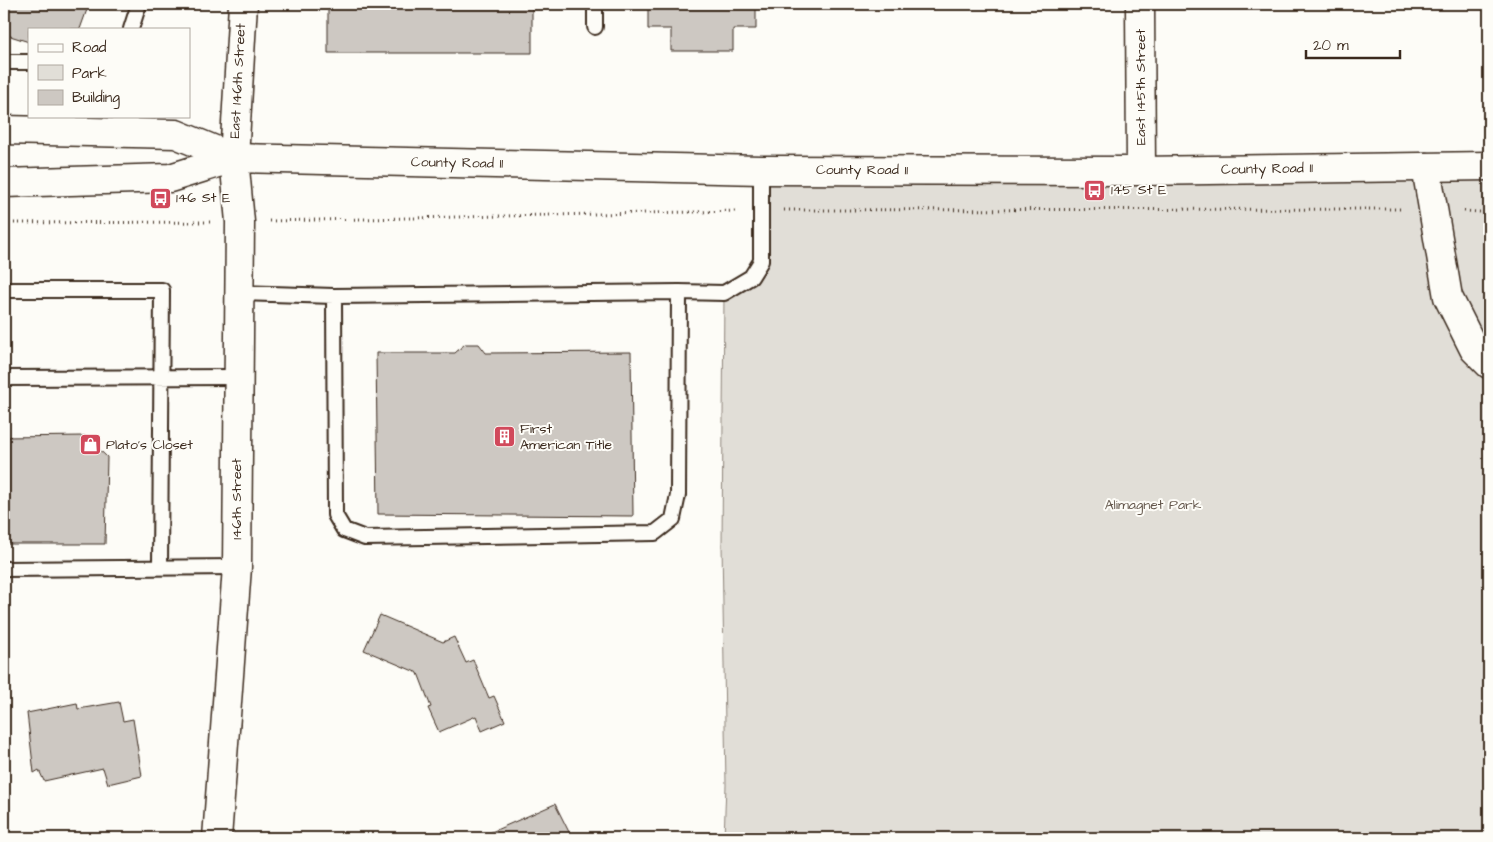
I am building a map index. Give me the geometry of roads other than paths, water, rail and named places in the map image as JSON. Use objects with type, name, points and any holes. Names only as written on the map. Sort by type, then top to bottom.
[{"type":"street","name":"East 146th Street","points":[[234,158],[243,4]]},
{"type":"street","name":"East 145th Street","points":[[1140,4],[1141,171]]},
{"type":"street","name":"County Road 11","points":[[4,130],[176,134],[234,158]]},
{"type":"street","name":"County Road 11","points":[[4,183],[170,178],[234,158],[761,170],[1141,171],[1489,166]]},
{"type":"street","name":"146th Street","points":[[217,838],[237,568],[240,222],[234,158]]},
{"type":"street","points":[[1426,167],[1448,297],[1474,349],[1489,364]]},
{"type":"lane","points":[[131,28],[139,4]]},
{"type":"lane","points":[[595,4],[595,27]]},
{"type":"lane","points":[[4,62],[28,62]]},
{"type":"lane","points":[[239,293],[334,296],[724,293],[751,277],[761,261],[761,170]]},
{"type":"lane","points":[[4,290],[162,290],[160,568]]},
{"type":"lane","points":[[334,296],[335,515],[344,530],[365,538],[655,533],[673,520],[678,495],[679,292]]},
{"type":"lane","points":[[4,378],[238,377]]},
{"type":"lane","points":[[4,568],[237,568]]},
{"type":"place","name":"145 St E","points":[[1095,190]]},
{"type":"place","name":"146 St E","points":[[160,198]]},
{"type":"place","name":"First American Title","points":[[504,437]]},
{"type":"place","name":"Plato's Closet","points":[[90,445]]},
{"type":"park label","name":"Alimagnet Park","points":[[1153,505]]}]
